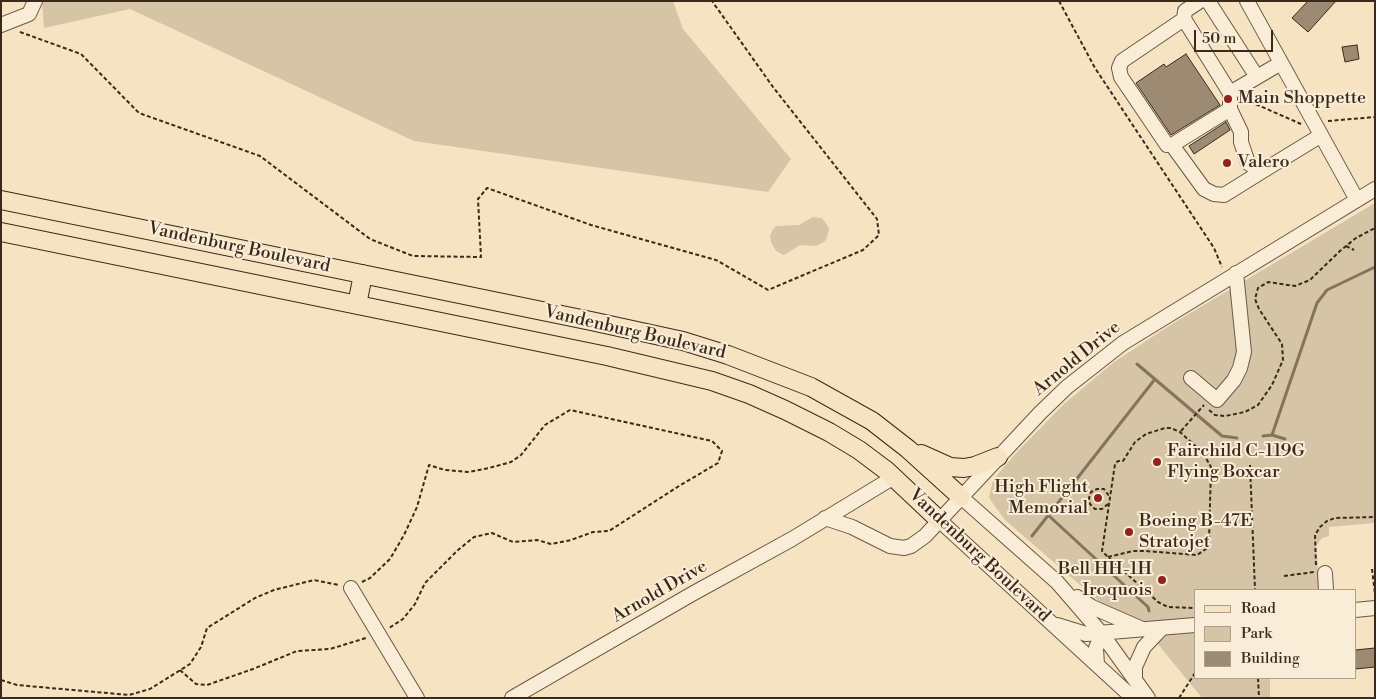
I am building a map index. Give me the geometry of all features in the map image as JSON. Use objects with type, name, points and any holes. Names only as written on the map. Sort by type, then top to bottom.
[{"type":"main road","name":"Vandenburg Boulevard","points":[[1,200],[683,341],[779,373],[842,403],[882,427],[961,497]]},
{"type":"main road","name":"Vandenburg Boulevard","points":[[1,232],[607,356],[712,381],[776,406],[829,432],[859,450],[894,478],[939,520]]},
{"type":"main road","points":[[357,305],[362,274]]},
{"type":"main road","points":[[908,449],[954,468],[975,466],[998,456]]},
{"type":"street","points":[[1,25],[29,14],[35,1]]},
{"type":"street","points":[[1200,1],[1185,10],[1184,19],[1230,93],[1230,109],[1241,132],[1248,163],[1261,172]]},
{"type":"street","points":[[1208,1],[1257,77]]},
{"type":"street","points":[[1247,1],[1357,200]]},
{"type":"street","points":[[1184,19],[1122,61],[1119,68],[1121,77],[1167,145],[1172,146],[1204,189],[1214,194],[1224,195],[1320,136]]},
{"type":"street","points":[[1230,93],[1280,63]]},
{"type":"street","points":[[1172,146],[1230,109]]},
{"type":"street","name":"Arnold Drive","points":[[826,518],[852,527],[890,546],[897,548],[911,546],[920,540],[1040,413],[1067,388],[1123,343],[1375,190]]},
{"type":"street","points":[[1191,378],[1217,400],[1234,380],[1240,368],[1244,352],[1232,276]]},
{"type":"street","name":"Arnold Drive","points":[[512,698],[894,478]]},
{"type":"street","name":"Vandenburg Boulevard","points":[[961,497],[1057,582],[1102,634],[1148,698]]},
{"type":"street","name":"Vandenburg Boulevard","points":[[939,520],[1133,698]]},
{"type":"street","points":[[1325,573],[1326,589]]},
{"type":"street","points":[[1057,582],[1092,607],[1145,630]]},
{"type":"street","points":[[352,588],[417,698]]},
{"type":"street","points":[[1356,610],[1375,608]]},
{"type":"street","points":[[1050,623],[1086,634],[1194,625]]},
{"type":"street","points":[[1135,678],[1135,667],[1141,651],[1162,628]]},
{"type":"street","points":[[1097,665],[1096,648],[1102,634]]},
{"type":"path","points":[[1,25],[82,54],[140,113],[260,156],[370,239],[413,256],[481,257],[478,199],[487,188],[592,225],[716,260],[768,290],[863,250],[879,235],[877,219],[773,88],[712,1]]},
{"type":"path","points":[[1059,1],[1096,68],[1232,276]]},
{"type":"path","points":[[1180,432],[1203,405],[1215,415],[1225,416],[1245,412],[1258,405],[1272,386],[1283,360],[1282,344],[1259,309],[1255,299],[1258,288],[1268,282],[1294,286],[1310,280],[1356,238],[1375,228]]},
{"type":"path","points":[[1346,246],[1354,250]]},
{"type":"path","points":[[1,680],[17,685],[106,694],[129,695],[150,689],[180,670],[190,664],[201,647],[207,628],[255,598],[274,590],[314,580],[352,588],[370,578],[390,559],[404,535],[417,507],[429,465],[445,470],[469,472],[511,462],[521,455],[545,426],[570,410],[712,442],[722,451],[718,463],[678,486],[609,532],[593,532],[551,544],[537,540],[513,542],[492,533],[474,537],[425,583],[415,604],[404,618],[380,634],[330,649],[297,651],[206,685],[196,684],[180,670]]},
{"type":"path","points":[[1108,557],[1133,551],[1197,555],[1206,549],[1209,541],[1211,467],[1203,453],[1180,432],[1171,428],[1158,429],[1146,434],[1135,442],[1123,461],[1118,461],[1114,464],[1102,551],[1108,557],[1158,602],[1168,606],[1194,608]]},
{"type":"path","points":[[1250,464],[1255,589]]},
{"type":"path","points":[[1109,502],[1105,508],[1098,510],[1092,507],[1088,498],[1094,490],[1101,488],[1107,492],[1110,498]]},
{"type":"path","points":[[1284,576],[1316,572],[1315,535],[1327,521],[1335,518],[1375,517]]},
{"type":"path","points":[[1372,568],[1375,594]]},
{"type":"path","points":[[1179,698],[1194,675]]},
{"type":"path","points":[[1258,679],[1259,698]]},
{"type":"green space","points":[[42,1],[673,1],[683,29],[791,159],[768,192],[414,141],[130,9],[44,28]]},
{"type":"green space","points":[[1375,203],[1375,523],[1329,527],[1329,536],[1322,538],[1316,546],[1320,589],[1194,589],[1194,679],[1270,679],[1270,698],[1202,698],[1157,643],[1102,604],[1005,520],[989,498],[993,480],[1017,452],[1064,404],[1114,362],[1172,324]]},
{"type":"green space","points":[[813,217],[822,218],[829,228],[824,242],[816,246],[800,245],[784,255],[776,251],[770,236],[776,226],[799,225]]},
{"type":"building","points":[[1308,1],[1336,1],[1308,32],[1292,18]]},
{"type":"building","points":[[1357,45],[1359,59],[1345,62],[1342,47]]},
{"type":"building","points":[[1186,54],[1220,105],[1171,135],[1136,83],[1164,64],[1166,67]]},
{"type":"building","points":[[1226,122],[1230,130],[1194,154],[1189,146]]},
{"type":"building","points":[[1375,648],[1375,667],[1356,669],[1356,650]]},
{"type":"waterway","points":[[1272,435],[1317,303],[1327,290],[1375,267]]},
{"type":"waterway","points":[[1137,364],[1222,436],[1237,438]]},
{"type":"waterway","points":[[1032,536],[1155,379]]},
{"type":"waterway","points":[[1263,436],[1272,435],[1285,439]]},
{"type":"waterway","points":[[1048,515],[1148,607],[1149,611]]},
{"type":"place","name":"Main Shoppette","points":[[1228,99]]},
{"type":"place","name":"Valero","points":[[1227,163]]},
{"type":"place","name":"Fairchild C-119G Flying Boxcar","points":[[1157,462]]},
{"type":"place","name":"High Flight Memorial","points":[[1098,498]]},
{"type":"place","name":"Boeing B-47E Stratojet","points":[[1129,532]]},
{"type":"place","name":"Bell HH-1H Iroquois","points":[[1162,580]]}]
